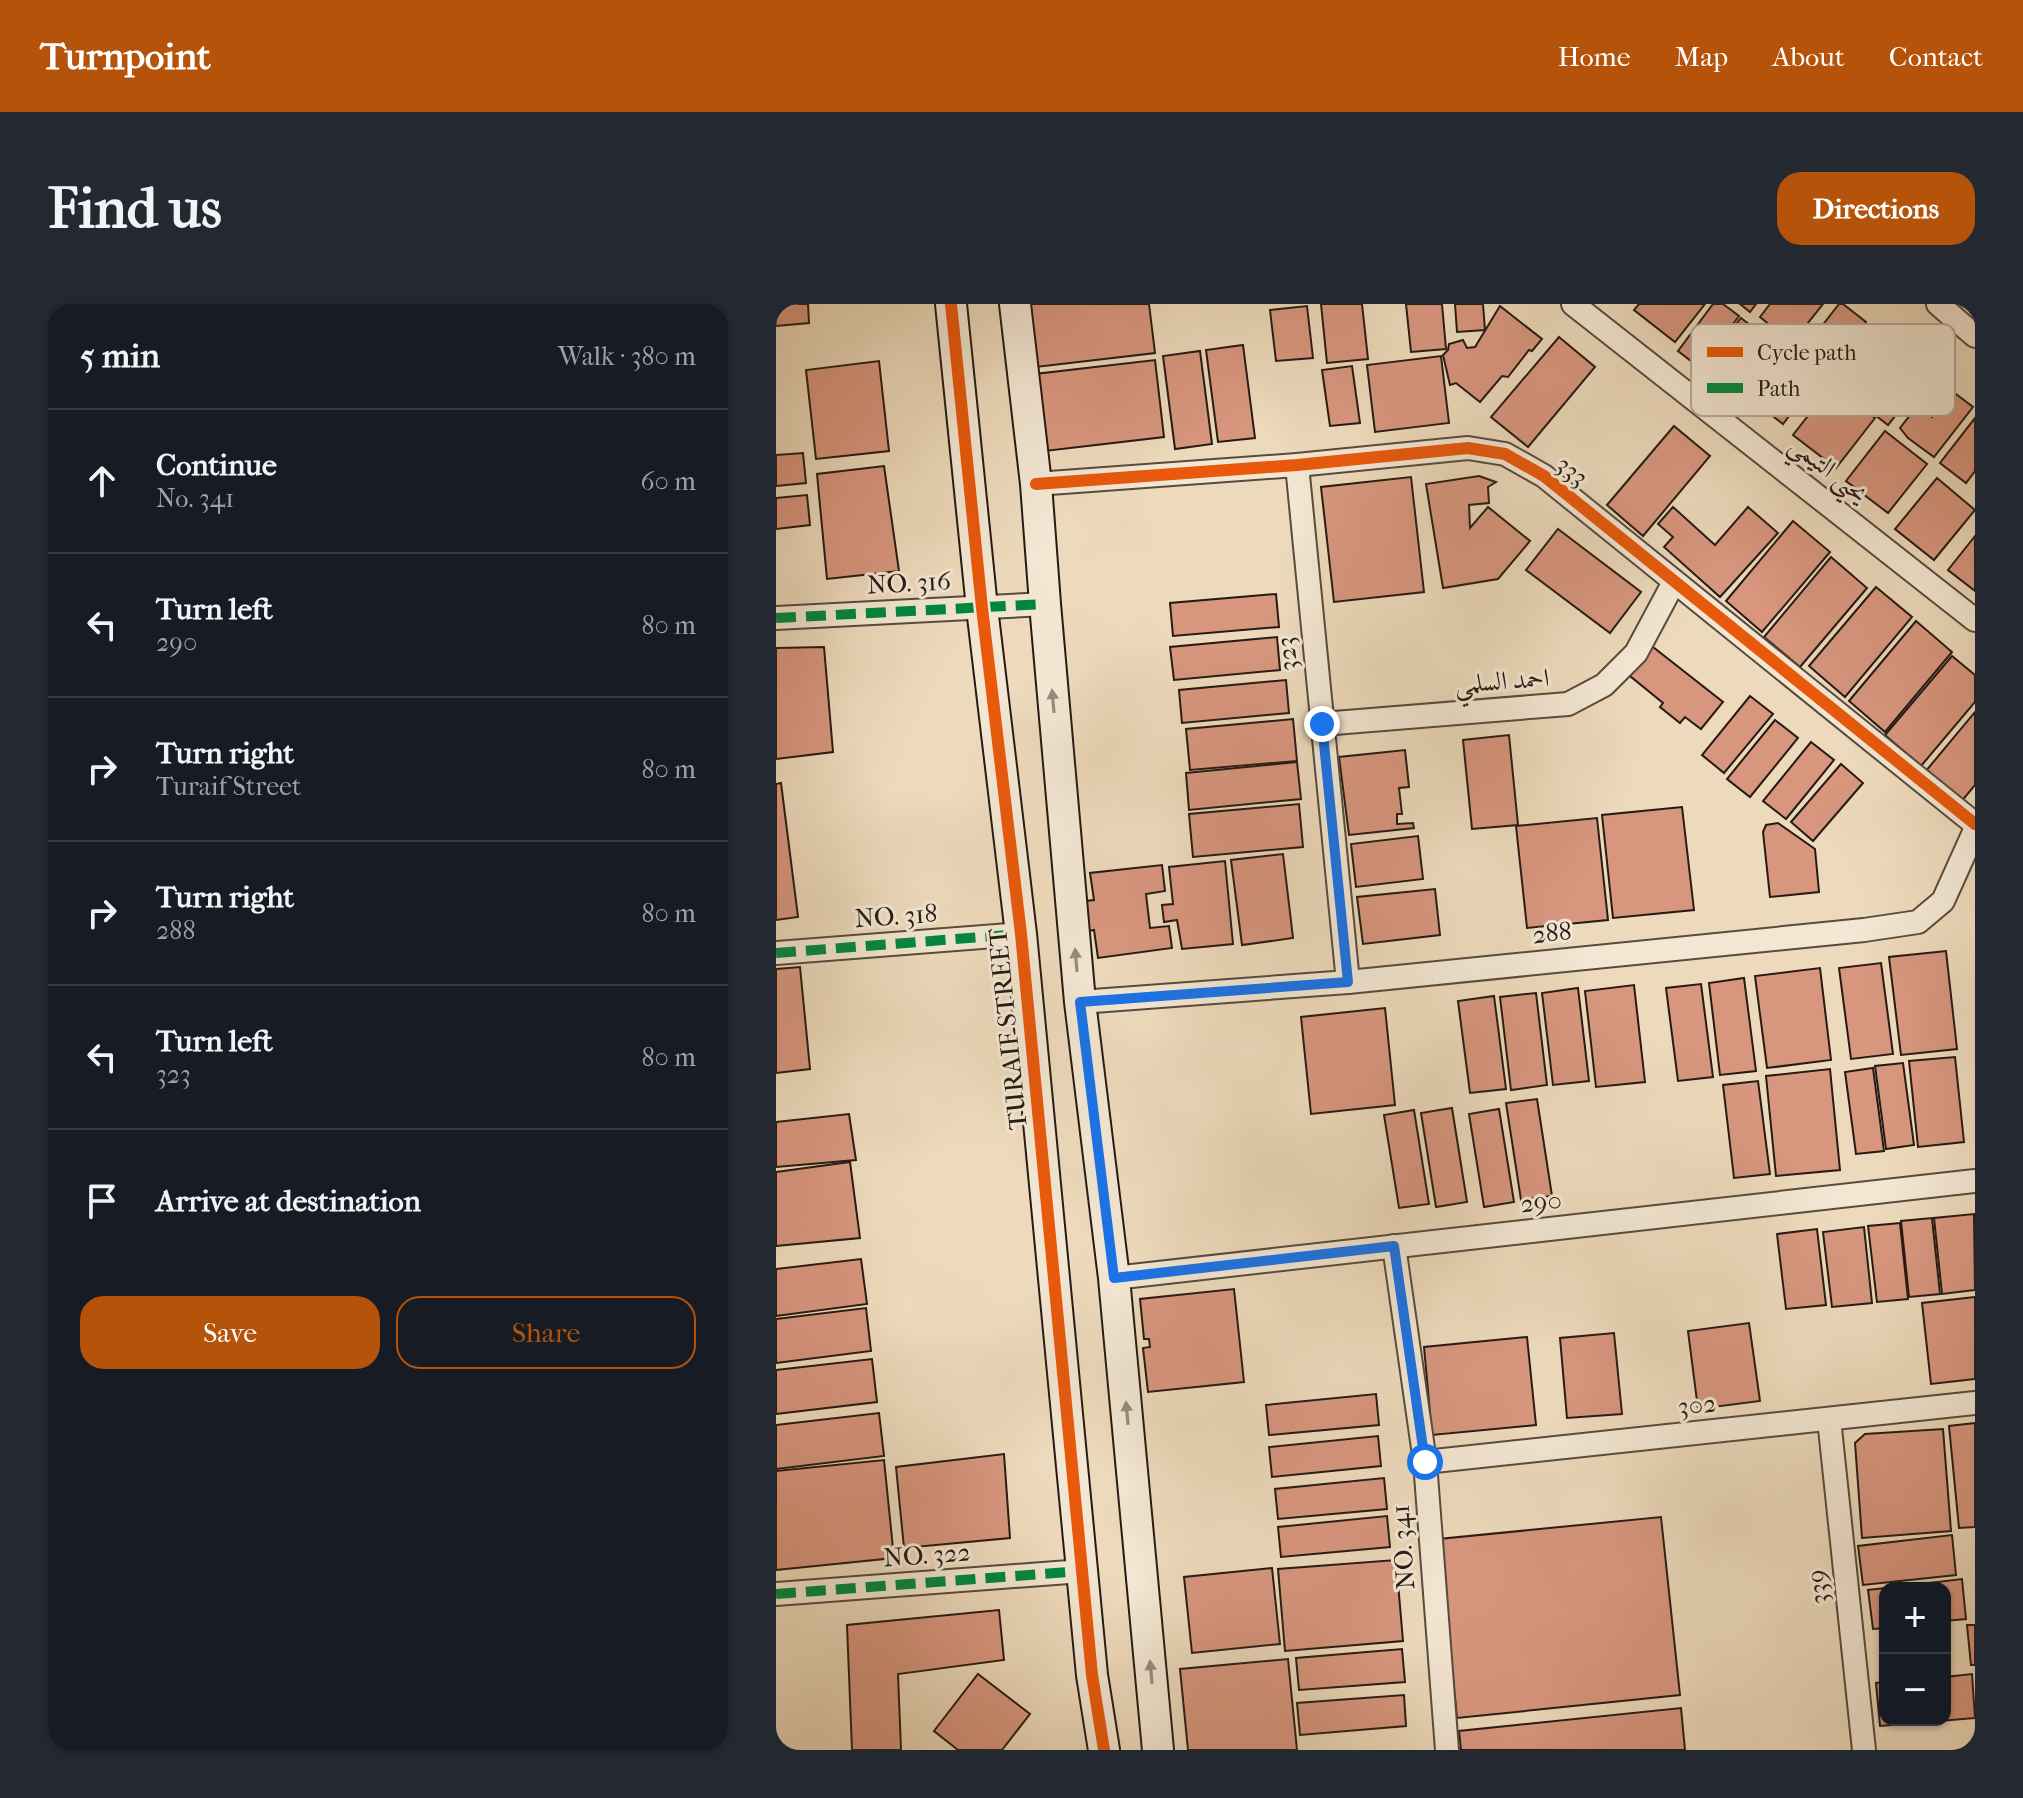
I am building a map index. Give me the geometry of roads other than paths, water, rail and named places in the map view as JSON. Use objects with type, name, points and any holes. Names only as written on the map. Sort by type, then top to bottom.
[{"type":"street","name":"TURAIF STREET","points":[[951,304],[982,608],[1021,934],[1092,1675],[1104,1750]]},
{"type":"street","points":[[1015,304],[1036,484],[1080,1002],[1114,1278],[1158,1750]]},
{"type":"street","name":"يحيى التيمي","points":[[1573,304],[1691,397]]},
{"type":"street","points":[[1938,304],[1975,336]]},
{"type":"street","name":"يحيى التيمي","points":[[1715,416],[1975,620]]},
{"type":"street","name":"333","points":[[1036,484],[1297,465],[1468,448],[1505,454],[1544,476],[1975,827]]},
{"type":"street","name":"323","points":[[1297,465],[1348,982]]},
{"type":"street","name":"احمد السلمي","points":[[1322,724],[1568,704],[1604,685],[1636,653],[1674,582]]},
{"type":"street","name":"NO. 316","points":[[776,618],[1045,604]]},
{"type":"street","name":"288","points":[[1080,1002],[1348,982],[1918,922],[1943,901],[1975,827]]},
{"type":"street","name":"NO. 318","points":[[776,953],[1021,934]]},
{"type":"street","name":"290","points":[[1114,1278],[1975,1181]]},
{"type":"street","name":"NO. 341","points":[[1394,1246],[1425,1462],[1447,1750]]},
{"type":"street","name":"302","points":[[1425,1462],[1975,1403]]},
{"type":"street","name":"339","points":[[1829,1419],[1864,1750]]},
{"type":"street","name":"NO. 322","points":[[776,1594],[1082,1571]]}]
